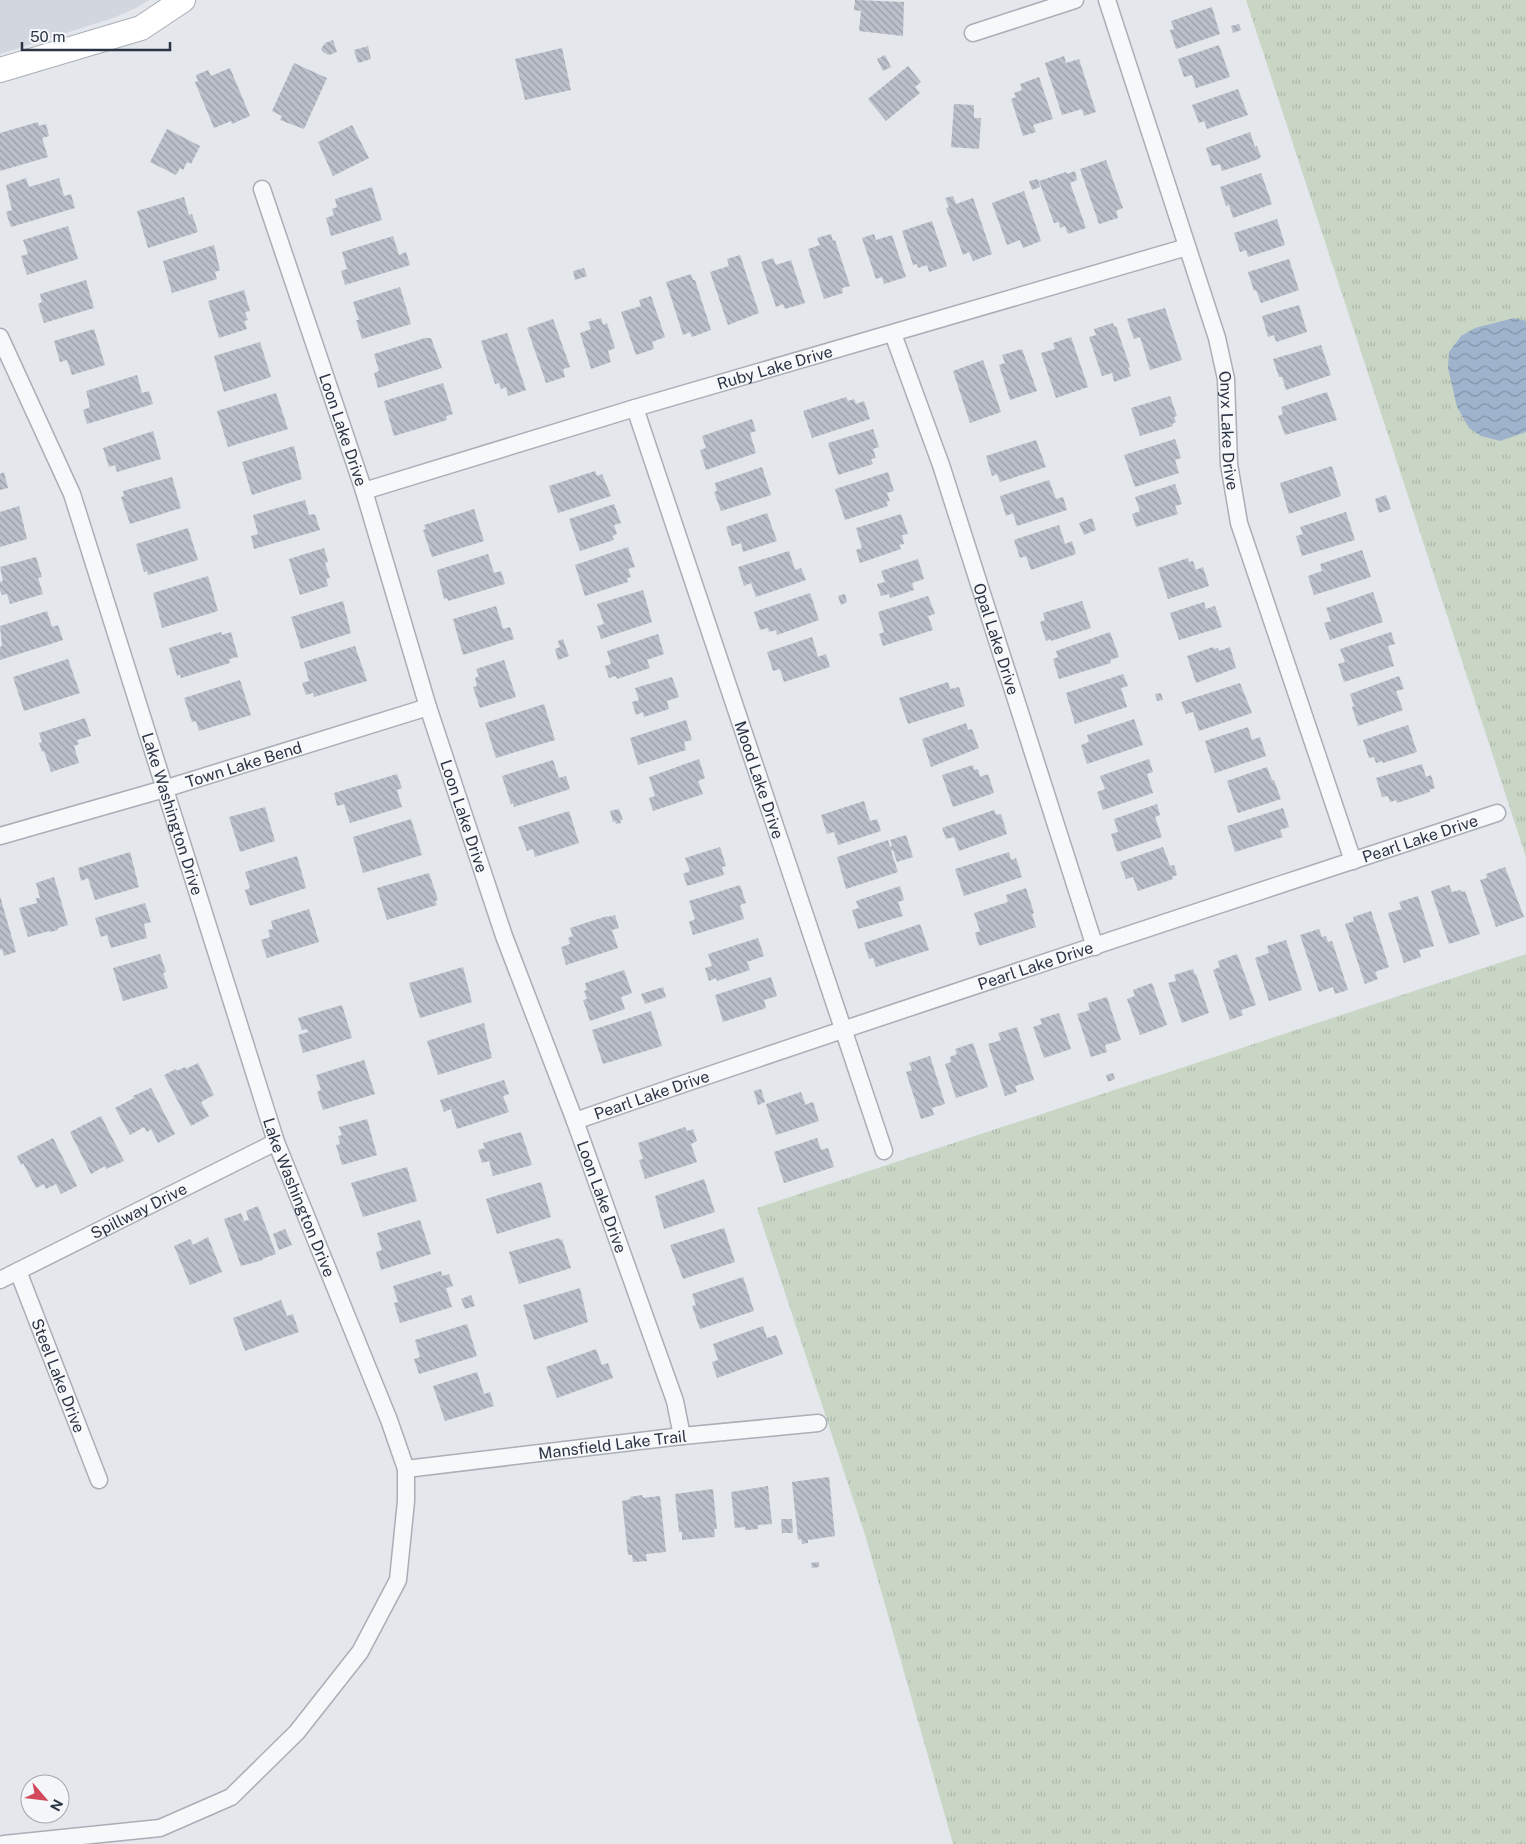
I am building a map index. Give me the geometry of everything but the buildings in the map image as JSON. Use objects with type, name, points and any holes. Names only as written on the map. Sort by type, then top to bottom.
[{"type":"street","points":[[0,70],[141,28],[183,0]]},
{"type":"street","points":[[973,32],[1075,0]]},
{"type":"street","name":"Onyx Lake Drive","points":[[1107,0],[1217,338],[1226,379],[1229,464],[1239,523],[1353,860]]},
{"type":"street","name":"Loon Lake Drive","points":[[262,189],[364,491],[428,707],[504,936],[575,1121],[675,1401],[682,1436]]},
{"type":"street","name":"Ruby Lake Drive","points":[[364,491],[635,408],[1188,247]]},
{"type":"street","name":"Opal Lake Drive","points":[[893,334],[941,465],[1095,947]]},
{"type":"street","name":"Lake Washington Drive","points":[[0,337],[72,494],[276,1142],[389,1420],[406,1469],[406,1501],[398,1580],[360,1652],[297,1732],[231,1797],[160,1828],[4,1844]]},
{"type":"street","name":"Mood Lake Drive","points":[[635,408],[884,1151]]},
{"type":"street","name":"Town Lake Bend","points":[[0,836],[164,789],[428,707]]},
{"type":"street","name":"Pearl Lake Drive","points":[[575,1121],[842,1029],[1497,813]]},
{"type":"street","name":"Spillway Drive","points":[[0,1280],[276,1142]]},
{"type":"street","name":"Steel Lake Drive","points":[[18,1271],[99,1480]]},
{"type":"street","name":"Mansfield Lake Trail","points":[[406,1469],[682,1436],[818,1423]]},
{"type":"shaded area","points":[[0,0],[149,0],[113,18],[0,54]]},
{"type":"green space","points":[[1246,0],[1526,0],[1526,857]]},
{"type":"green space","points":[[1526,954],[1526,1844],[953,1844],[866,1538],[757,1208]]},
{"type":"water","points":[[1514,318],[1526,321],[1526,432],[1500,441],[1481,436],[1469,428],[1457,407],[1448,368],[1449,352],[1461,336],[1475,328]]}]
